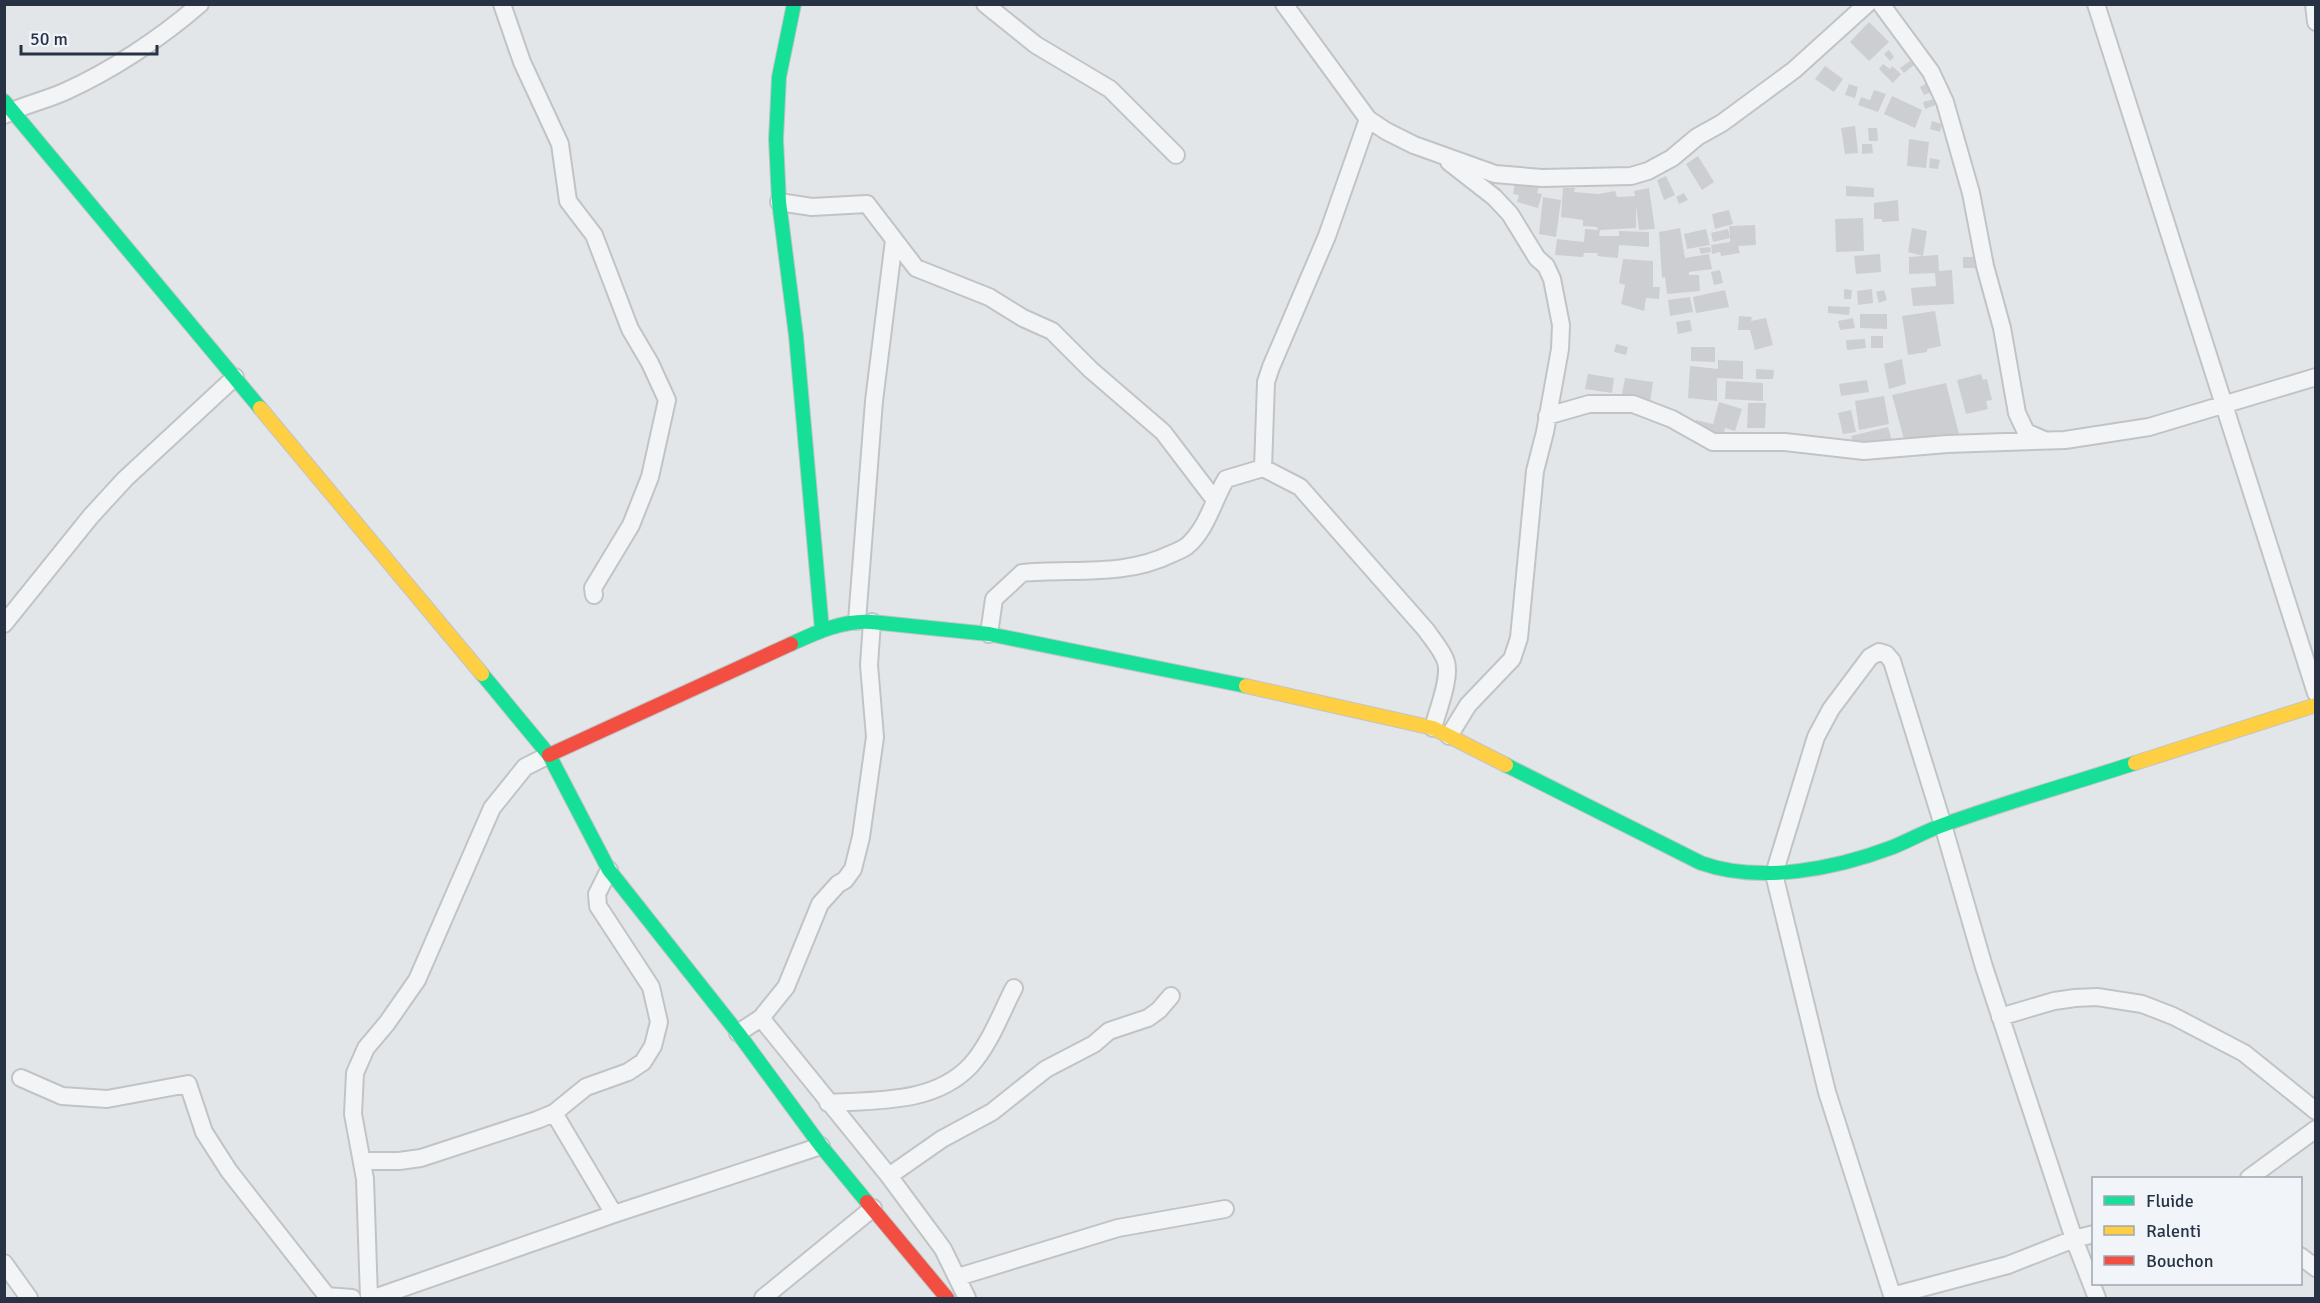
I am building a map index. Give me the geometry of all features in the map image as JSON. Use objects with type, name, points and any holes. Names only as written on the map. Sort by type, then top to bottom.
[{"type":"street","points":[[200,4],[170,30],[64,92],[7,109],[549,755],[609,870],[738,1033],[821,1146],[947,1299]]},
{"type":"street","points":[[502,4],[522,62],[560,144],[568,201],[594,236],[630,329],[650,363],[667,400],[650,477],[631,525],[593,588],[594,595]]},
{"type":"street","points":[[794,4],[779,77],[776,139],[779,202],[796,336],[822,630]]},
{"type":"street","points":[[985,4],[1036,45],[1110,89],[1176,154]]},
{"type":"street","points":[[1284,4],[1368,119],[1414,146],[1440,153],[1495,174],[1542,178],[1630,176],[1648,171],[1672,158],[1697,137],[1722,123],[1794,70],[1867,4]]},
{"type":"street","points":[[1881,4],[1905,41],[1931,72],[1945,102],[1971,193],[1985,266],[2002,328],[2017,413],[2026,432],[2048,441]]},
{"type":"street","points":[[2096,4],[2222,404],[2314,682]]},
{"type":"street","points":[[2314,4],[2316,22]]},
{"type":"street","points":[[1263,468],[1266,382],[1328,236],[1368,119]]},
{"type":"street","points":[[1440,153],[1456,169],[1494,197],[1510,214],[1528,245],[1546,266],[1552,279],[1561,325],[1547,416],[1535,471],[1516,652],[1468,705],[1449,736]]},
{"type":"street","points":[[779,202],[812,207],[867,204],[916,268],[989,297],[1023,318],[1052,332],[1091,370],[1163,432],[1214,499]]},
{"type":"street","points":[[738,1033],[761,1018],[786,987],[820,904],[838,884],[845,880],[853,868],[861,837],[875,737],[864,622],[874,401],[894,240]]},
{"type":"street","points":[[1547,416],[1589,404],[1633,404],[1672,418],[1713,442],[1785,442],[1864,451],[1947,444],[2048,441],[2149,427],[2316,377]]},
{"type":"street","points":[[4,624],[91,516],[125,479],[235,378]]},
{"type":"street","points":[[990,634],[994,599],[1022,573],[1126,568],[1159,560],[1187,546],[1207,520],[1214,499],[1226,479],[1263,468],[1300,487],[1426,630],[1438,648],[1446,663],[1446,678],[1433,728]]},
{"type":"street","points":[[369,1299],[367,1216],[362,1161],[353,1114],[355,1072],[366,1048],[417,980],[492,808],[525,767],[822,630],[864,622],[990,634],[1269,691],[1433,728],[1701,863],[1724,871],[1774,874],[1867,856],[1943,825],[2316,705]]},
{"type":"street","points":[[2092,1234],[2074,1239],[2008,1265],[1893,1297],[1827,1092],[1774,874],[1805,769],[1824,719],[1870,657],[1878,652],[1886,654],[1892,661],[2000,1017],[2074,1239],[2097,1299]]},
{"type":"street","points":[[362,1161],[399,1161],[421,1158],[554,1113],[586,1087],[628,1072],[643,1062],[653,1046],[659,1022],[651,987],[598,906],[597,894],[609,870]]},
{"type":"street","points":[[828,1103],[910,1098],[951,1080],[971,1065],[985,1045],[1014,988]]},
{"type":"street","points":[[889,1176],[942,1139],[992,1112],[1046,1069],[1094,1044],[1109,1031],[1148,1018],[1159,1010],[1171,996]]},
{"type":"street","points":[[2000,1017],[2054,1001],[2075,998],[2097,997],[2142,1004],[2183,1020],[2244,1053],[2316,1111]]},
{"type":"street","points":[[761,1018],[889,1176],[943,1248],[967,1299]]},
{"type":"street","points":[[21,1078],[62,1096],[107,1099],[188,1084],[204,1132],[229,1171],[327,1296],[352,1299]]},
{"type":"street","points":[[554,1113],[614,1214]]},
{"type":"street","points":[[2252,1177],[2316,1129]]},
{"type":"street","points":[[374,1299],[614,1214],[821,1146]]},
{"type":"street","points":[[763,1299],[873,1208]]},
{"type":"street","points":[[958,1277],[1118,1228],[1225,1209]]},
{"type":"street","points":[[2302,1257],[2316,1268]]},
{"type":"street","points":[[4,1263],[29,1299]]},
{"type":"building","points":[[1869,22],[1889,42],[1869,61],[1850,42]]},
{"type":"building","points":[[1889,50],[1894,57],[1890,61],[1884,54]]},
{"type":"building","points":[[1910,61],[1914,65],[1904,73],[1900,68]]},
{"type":"building","points":[[1883,64],[1890,69],[1892,66],[1901,74],[1893,83],[1879,69]]},
{"type":"building","points":[[1825,66],[1843,79],[1834,92],[1815,79]]},
{"type":"building","points":[[1929,82],[1933,91],[1924,95],[1920,87]]},
{"type":"building","points":[[1849,84],[1858,87],[1855,98],[1845,95]]},
{"type":"building","points":[[1874,90],[1886,94],[1878,112],[1858,105],[1861,97],[1870,100]]},
{"type":"building","points":[[1892,96],[1922,110],[1915,128],[1884,114]]},
{"type":"building","points":[[1934,99],[1936,105],[1925,109],[1923,102]]},
{"type":"building","points":[[1932,121],[1942,124],[1940,132],[1930,129]]},
{"type":"building","points":[[1855,126],[1858,153],[1845,154],[1841,128]]},
{"type":"building","points":[[1868,128],[1877,128],[1878,141],[1869,141]]},
{"type":"building","points":[[1909,139],[1929,142],[1926,168],[1907,166]]},
{"type":"building","points":[[1862,144],[1872,144],[1873,153],[1862,154]]},
{"type":"building","points":[[1698,156],[1714,182],[1702,190],[1686,164]]},
{"type":"building","points":[[1930,158],[1940,160],[1938,169],[1929,168]]},
{"type":"building","points":[[1666,176],[1675,195],[1664,200],[1657,180]]},
{"type":"building","points":[[1523,182],[1539,186],[1537,193],[1542,194],[1538,208],[1517,202],[1519,195],[1513,194],[1515,184],[1522,186]]},
{"type":"building","points":[[1846,186],[1874,188],[1874,197],[1846,196]]},
{"type":"building","points":[[1563,188],[1575,188],[1574,192],[1598,194],[1615,191],[1617,197],[1635,196],[1634,191],[1649,188],[1655,229],[1639,230],[1636,205],[1636,228],[1600,230],[1599,236],[1619,236],[1619,231],[1649,232],[1649,247],[1619,245],[1618,258],[1597,256],[1598,253],[1584,253],[1583,257],[1555,255],[1557,239],[1584,242],[1585,229],[1598,230],[1597,227],[1583,226],[1583,220],[1561,217]]},
{"type":"building","points":[[1684,193],[1688,200],[1679,204],[1676,197]]},
{"type":"building","points":[[1543,197],[1561,200],[1556,237],[1539,234]]},
{"type":"building","points":[[1898,200],[1899,221],[1882,222],[1882,219],[1874,219],[1874,203]]},
{"type":"building","points":[[1729,210],[1733,224],[1715,229],[1712,214]]},
{"type":"building","points":[[1863,218],[1864,251],[1836,252],[1835,219]]},
{"type":"building","points":[[1755,225],[1756,245],[1738,246],[1740,253],[1721,256],[1720,252],[1712,254],[1711,245],[1730,242],[1729,226]]},
{"type":"building","points":[[1680,228],[1685,258],[1709,254],[1712,269],[1689,272],[1689,275],[1699,275],[1700,291],[1667,294],[1665,277],[1662,278],[1659,232]]},
{"type":"building","points":[[1912,228],[1927,231],[1923,256],[1908,252]]},
{"type":"building","points":[[1706,229],[1710,245],[1687,249],[1684,234]]},
{"type":"building","points":[[1728,229],[1730,238],[1713,242],[1711,233]]},
{"type":"building","points":[[1710,247],[1711,252],[1701,254],[1699,248]]},
{"type":"building","points":[[1880,254],[1881,272],[1856,274],[1854,256]]},
{"type":"building","points":[[1938,255],[1939,271],[1952,270],[1954,304],[1913,306],[1911,288],[1936,286],[1935,273],[1909,274],[1909,257]]},
{"type":"building","points":[[1963,257],[1974,257],[1975,268],[1963,268]]},
{"type":"building","points":[[1623,259],[1653,261],[1653,287],[1660,287],[1659,299],[1646,298],[1644,311],[1621,304],[1625,285],[1619,283]]},
{"type":"building","points":[[1720,270],[1723,283],[1714,285],[1711,272]]},
{"type":"building","points":[[1844,289],[1852,290],[1851,299],[1844,299]]},
{"type":"building","points":[[1872,289],[1873,303],[1858,305],[1857,291]]},
{"type":"building","points":[[1725,290],[1729,307],[1696,313],[1693,297]]},
{"type":"building","points":[[1884,290],[1887,300],[1879,303],[1876,292]]},
{"type":"building","points":[[1690,297],[1693,312],[1670,316],[1668,300]]},
{"type":"building","points":[[1828,306],[1850,307],[1849,315],[1828,313]]},
{"type":"building","points":[[1935,311],[1941,346],[1927,349],[1927,352],[1908,355],[1902,316]]},
{"type":"building","points":[[1860,314],[1887,314],[1887,329],[1860,328]]},
{"type":"building","points":[[1739,316],[1752,317],[1751,321],[1766,318],[1773,345],[1755,350],[1750,330],[1738,330]]},
{"type":"building","points":[[1853,318],[1855,328],[1840,330],[1838,321]]},
{"type":"building","points":[[1690,320],[1692,331],[1678,334],[1676,322]]},
{"type":"building","points":[[1871,336],[1883,336],[1883,348],[1871,348]]},
{"type":"building","points":[[1865,339],[1866,348],[1847,350],[1846,340]]},
{"type":"building","points":[[1616,344],[1628,347],[1626,355],[1614,352]]},
{"type":"building","points":[[1691,347],[1715,347],[1715,362],[1691,361]]},
{"type":"building","points":[[1902,359],[1906,384],[1889,389],[1884,364]]},
{"type":"building","points":[[1718,360],[1743,361],[1743,379],[1717,378],[1717,401],[1688,398],[1690,366],[1718,369]]},
{"type":"building","points":[[1756,369],[1774,370],[1773,379],[1756,379]]},
{"type":"building","points":[[1588,374],[1614,378],[1612,393],[1585,389]]},
{"type":"building","points":[[1981,374],[1983,380],[1987,379],[1992,400],[1986,401],[1988,409],[1966,414],[1957,380]]},
{"type":"building","points":[[1625,378],[1653,382],[1650,402],[1621,399]]},
{"type":"building","points":[[1867,380],[1869,392],[1841,396],[1839,384]]},
{"type":"building","points":[[1726,381],[1763,383],[1763,401],[1725,399]]},
{"type":"building","points":[[1946,383],[1959,434],[1905,443],[1892,395]]},
{"type":"building","points":[[1884,396],[1889,424],[1859,430],[1855,401]]},
{"type":"building","points":[[1719,402],[1742,409],[1735,431],[1725,428],[1722,440],[1710,437],[1711,431],[1694,427],[1696,420],[1713,424]]},
{"type":"building","points":[[1748,403],[1766,403],[1765,428],[1747,428]]},
{"type":"building","points":[[1851,410],[1856,432],[1843,434],[1838,413]]},
{"type":"building","points":[[1888,427],[1893,444],[1855,446],[1851,436]]},
{"type":"traffic: fast","points":[[794,4],[779,77],[776,139],[779,202],[796,336],[822,630]]},
{"type":"traffic: fast","points":[[4,101],[260,408]]},
{"type":"traffic: fast","points":[[791,644],[840,625],[872,622],[989,634],[1246,686]]},
{"type":"traffic: fast","points":[[482,674],[549,755],[609,870],[738,1033],[821,1146],[867,1202]]},
{"type":"traffic: fast","points":[[1506,765],[1701,863],[1724,869],[1772,873],[1822,867],[1871,855],[1937,827],[2135,763]]},
{"type":"traffic: slow","points":[[260,408],[482,674]]},
{"type":"traffic: slow","points":[[1246,686],[1433,728],[1506,765]]},
{"type":"traffic: slow","points":[[2135,763],[2316,705]]},
{"type":"traffic: jam","points":[[549,755],[791,644]]},
{"type":"traffic: jam","points":[[867,1202],[947,1298]]}]
